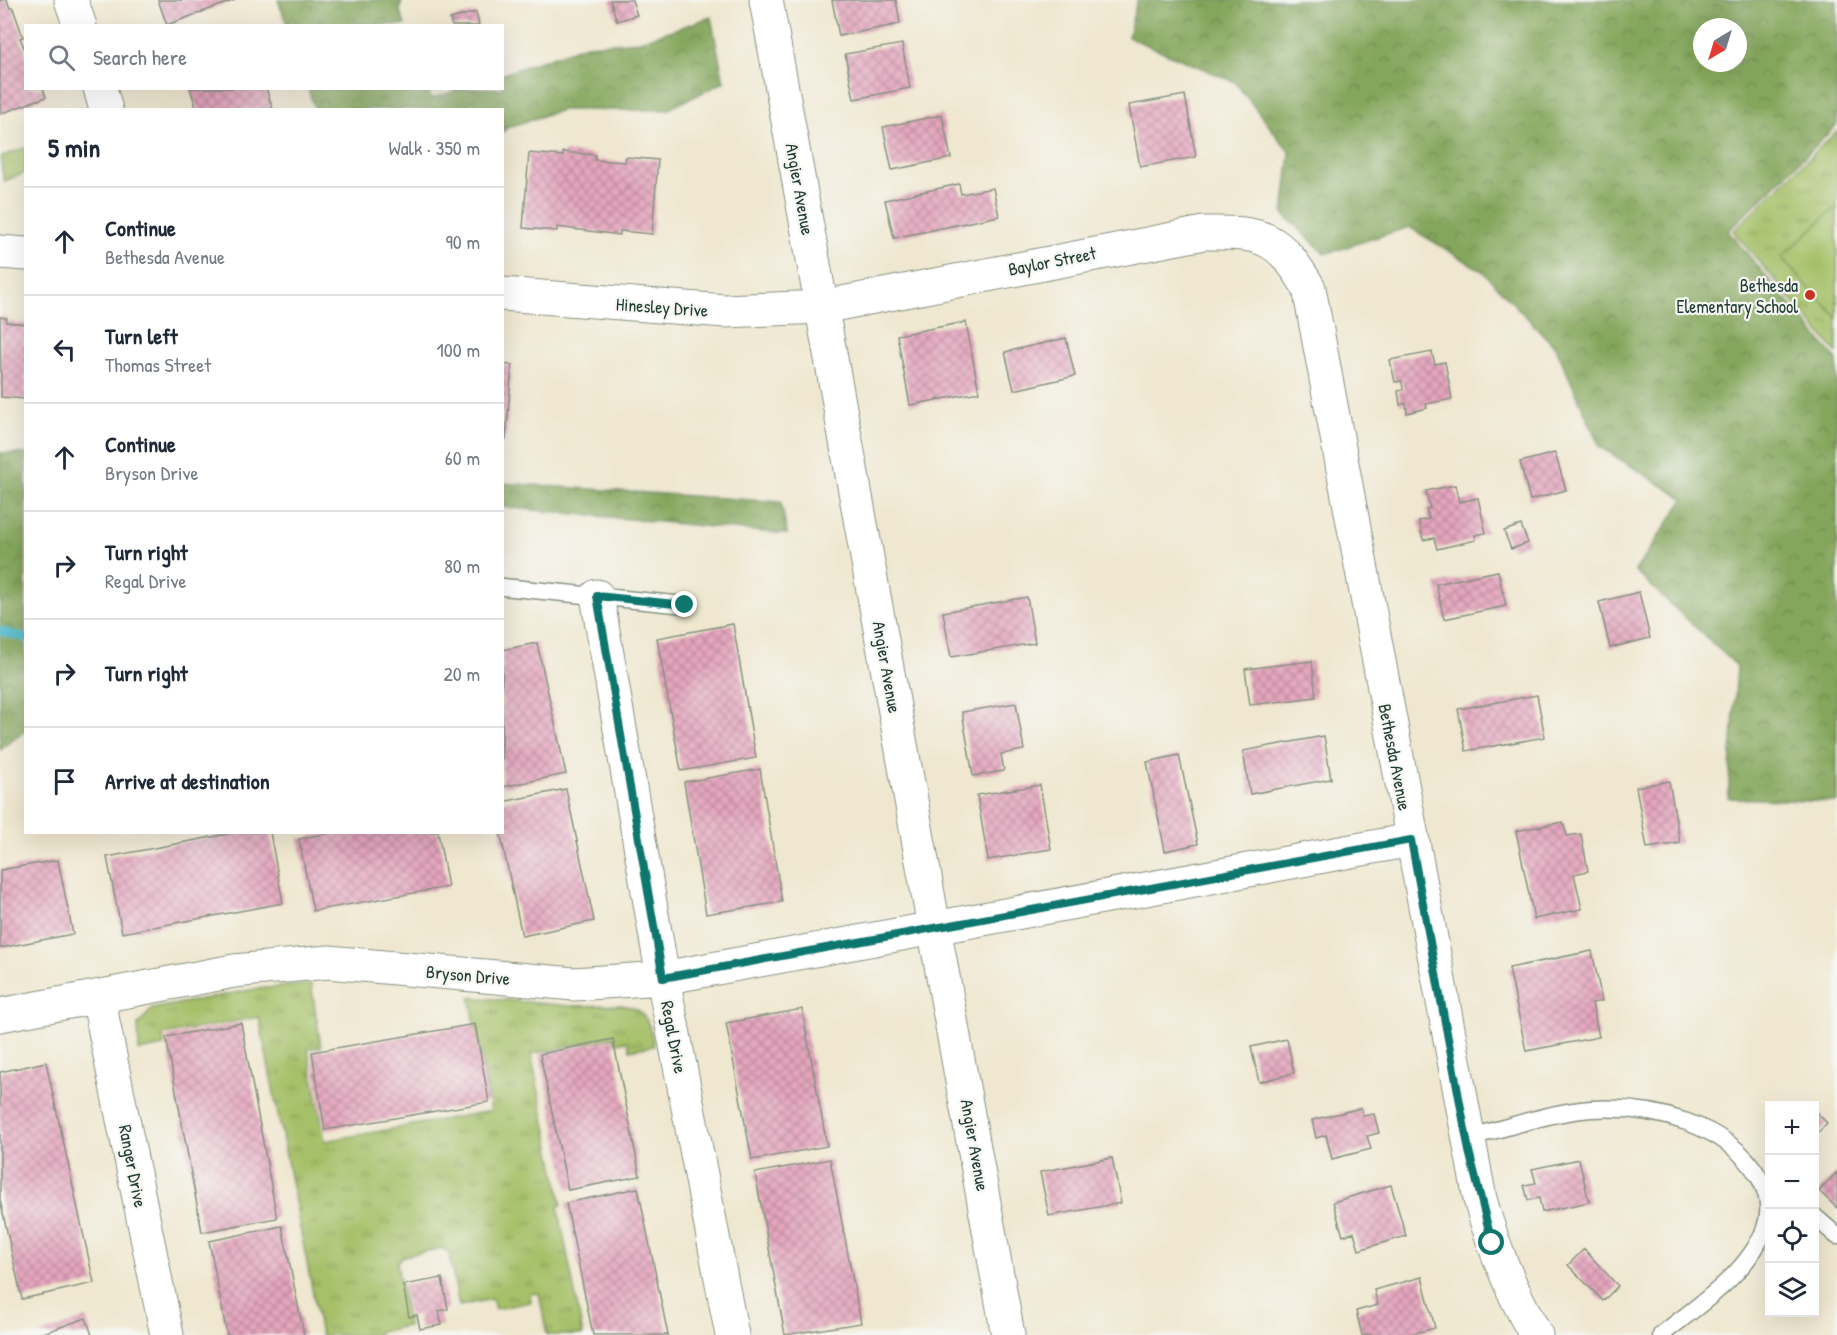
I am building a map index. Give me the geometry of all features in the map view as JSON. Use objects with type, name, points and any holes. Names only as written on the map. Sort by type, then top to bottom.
[{"type":"street","points":[[71,0],[79,24]]},
{"type":"street","name":"Angier Avenue","points":[[766,0],[1008,1335]]},
{"type":"street","points":[[101,90],[105,108]]},
{"type":"street","name":"Baylor Street","points":[[822,307],[1204,233],[1237,232],[1261,236],[1280,249]]},
{"type":"street","name":"Bethesda Avenue","points":[[1280,249],[1298,269],[1309,288],[1467,1138],[1492,1243],[1514,1297],[1536,1335]]},
{"type":"street","points":[[0,252],[24,254]]},
{"type":"street","name":"Hinesley Drive","points":[[504,294],[725,311],[822,307]]},
{"type":"street","name":"Regal Drive","points":[[597,596],[663,978],[732,1335]]},
{"type":"street","name":"Bryson Drive","points":[[0,1015],[234,970],[328,962],[574,984],[663,978],[1411,840]]},
{"type":"street","name":"Ranger Drive","points":[[98,997],[167,1335]]},
{"type":"lane","points":[[504,587],[685,605]]},
{"type":"lane","points":[[1467,1138],[1591,1109],[1632,1109],[1673,1118],[1706,1130],[1736,1150],[1765,1174]]},
{"type":"lane","points":[[1661,1335],[1734,1273],[1754,1248],[1765,1227],[1768,1210],[1765,1189],[1754,1168],[1736,1150]]},
{"type":"lane","points":[[1819,1220],[1837,1236]]},
{"type":"green space","points":[[278,0],[402,0],[400,11],[405,24],[287,24]]},
{"type":"green space","points":[[1137,0],[1837,0],[1837,125],[1728,231],[1837,360],[1837,802],[1728,798],[1737,666],[1635,571],[1684,499],[1600,447],[1556,348],[1482,271],[1409,227],[1325,254],[1283,214],[1290,153],[1235,82],[1128,37]]},
{"type":"green space","points":[[711,17],[724,82],[667,110],[562,110],[508,127],[504,131],[504,108],[315,108],[308,90],[427,90],[431,99],[457,90],[504,90],[504,74],[586,45],[640,41]]},
{"type":"green space","name":"Bethesda Elementary School","points":[[1837,131],[1837,353],[1733,231]]},
{"type":"green space","points":[[24,148],[24,173],[4,181],[0,157]]},
{"type":"green space","points":[[1837,206],[1837,317],[1781,258]]},
{"type":"green space","points":[[0,453],[24,454],[24,732],[0,750]]},
{"type":"green space","points":[[504,483],[781,502],[787,534],[504,507]]},
{"type":"green space","points":[[311,984],[321,1047],[308,1049],[325,1141],[491,1111],[470,997],[571,1006],[622,1005],[637,1010],[646,1019],[654,1046],[630,1050],[628,1041],[616,1043],[614,1037],[531,1054],[562,1205],[558,1206],[583,1335],[547,1335],[539,1293],[530,1294],[531,1302],[495,1309],[492,1299],[459,1306],[449,1254],[442,1248],[403,1256],[397,1263],[408,1326],[378,1332],[378,1335],[321,1335],[259,1017],[163,1035],[164,1046],[139,1051],[138,1025],[152,1009],[255,989]]},
{"type":"building","points":[[0,0],[7,0],[10,8],[13,8],[23,37],[20,38],[24,47],[24,90],[44,90],[46,97],[0,114]]},
{"type":"building","points":[[158,0],[235,0],[170,24],[167,24]]},
{"type":"building","points":[[610,0],[632,0],[637,15],[617,21]]},
{"type":"building","points":[[832,0],[896,0],[900,24],[839,36]]},
{"type":"building","points":[[476,12],[479,24],[451,24],[450,19]]},
{"type":"building","points":[[902,44],[910,88],[854,99],[845,54]]},
{"type":"building","points":[[191,90],[267,90],[272,108],[196,108]]},
{"type":"building","points":[[1185,95],[1196,157],[1140,167],[1129,105]]},
{"type":"building","points":[[942,115],[951,158],[892,170],[883,127]]},
{"type":"building","points":[[563,152],[595,155],[595,160],[625,162],[626,157],[658,160],[652,234],[620,231],[620,235],[557,227],[557,231],[523,228],[529,153],[563,156]]},
{"type":"building","points":[[959,184],[961,194],[993,188],[999,216],[894,238],[885,200]]},
{"type":"building","points":[[0,317],[7,318],[6,322],[24,324],[24,399],[1,397]]},
{"type":"building","points":[[966,322],[979,392],[910,405],[897,335]]},
{"type":"building","points":[[1066,338],[1075,376],[1014,390],[1005,352]]},
{"type":"building","points":[[1432,352],[1435,364],[1445,362],[1452,399],[1426,404],[1427,408],[1407,413],[1406,403],[1400,405],[1398,391],[1403,390],[1402,381],[1395,382],[1390,360]]},
{"type":"building","points":[[504,364],[512,365],[506,439],[504,439]]},
{"type":"building","points":[[1555,453],[1566,490],[1530,500],[1520,462]]},
{"type":"building","points":[[1455,485],[1459,502],[1478,498],[1486,533],[1475,535],[1476,540],[1437,549],[1434,538],[1423,540],[1419,521],[1429,519],[1426,509],[1430,508],[1426,491]]},
{"type":"building","points":[[1521,525],[1528,543],[1511,549],[1504,531]]},
{"type":"building","points":[[1498,571],[1506,606],[1444,619],[1436,584]]},
{"type":"building","points":[[1639,592],[1650,638],[1610,648],[1599,602]]},
{"type":"building","points":[[1027,597],[1035,643],[951,657],[943,612]]},
{"type":"building","points":[[733,624],[756,758],[681,771],[657,638]]},
{"type":"building","points":[[537,643],[566,774],[504,787],[504,650]]},
{"type":"building","points":[[1312,661],[1316,697],[1250,705],[1245,669]]},
{"type":"building","points":[[1537,695],[1545,737],[1466,751],[1458,709]]},
{"type":"building","points":[[1016,703],[1024,750],[1001,754],[1004,771],[973,776],[962,712]]},
{"type":"building","points":[[1324,736],[1331,779],[1250,794],[1243,751]]},
{"type":"building","points":[[1179,755],[1198,844],[1165,851],[1147,762]]},
{"type":"building","points":[[760,769],[782,902],[706,914],[684,782]]},
{"type":"building","points":[[1669,781],[1680,843],[1647,848],[1636,787]]},
{"type":"building","points":[[1040,785],[1051,849],[988,860],[977,795]]},
{"type":"building","points":[[566,789],[594,921],[522,936],[500,834],[504,834],[504,802]]},
{"type":"building","points":[[1563,822],[1567,836],[1581,834],[1588,871],[1574,874],[1582,909],[1534,919],[1516,831]]},
{"type":"building","points":[[228,834],[270,834],[283,903],[122,933],[107,857]]},
{"type":"building","points":[[323,834],[438,834],[448,887],[313,911],[299,839]]},
{"type":"building","points":[[58,860],[73,934],[0,948],[0,870]]},
{"type":"building","points":[[1592,951],[1602,1001],[1592,1003],[1599,1037],[1526,1051],[1509,968]]},
{"type":"building","points":[[802,1009],[827,1146],[752,1160],[726,1023]]},
{"type":"building","points":[[241,1023],[277,1218],[202,1232],[166,1037]]},
{"type":"building","points":[[475,1024],[489,1102],[325,1130],[312,1052]]},
{"type":"building","points":[[613,1039],[640,1176],[568,1190],[540,1054]]},
{"type":"building","points":[[1287,1039],[1294,1073],[1259,1082],[1251,1047]]},
{"type":"building","points":[[46,1062],[94,1283],[22,1299],[0,1200],[0,1072]]},
{"type":"building","points":[[1361,1108],[1363,1116],[1374,1114],[1379,1133],[1367,1136],[1371,1149],[1332,1159],[1326,1135],[1316,1138],[1312,1120]]},
{"type":"building","points":[[1819,1115],[1827,1123],[1819,1132]]},
{"type":"building","points":[[1112,1158],[1121,1203],[1049,1216],[1040,1172]]},
{"type":"building","points":[[830,1159],[861,1323],[785,1335],[755,1173]]},
{"type":"building","points":[[1579,1159],[1589,1202],[1542,1212],[1539,1198],[1528,1200],[1524,1185],[1536,1183],[1532,1169]]},
{"type":"building","points":[[1837,1172],[1837,1208],[1819,1191]]},
{"type":"building","points":[[1391,1185],[1406,1236],[1359,1250],[1354,1232],[1343,1236],[1333,1202]]},
{"type":"building","points":[[638,1188],[668,1335],[593,1335],[566,1203]]},
{"type":"building","points":[[282,1226],[304,1335],[227,1335],[209,1241]]},
{"type":"building","points":[[1584,1249],[1618,1286],[1603,1301],[1568,1265]]},
{"type":"building","points":[[1422,1277],[1435,1328],[1407,1335],[1362,1335],[1356,1311],[1378,1305],[1374,1290]]},
{"type":"building","points":[[442,1278],[448,1309],[439,1311],[442,1325],[420,1329],[417,1315],[409,1317],[403,1285]]},
{"type":"building","points":[[86,1318],[92,1335],[38,1335]]},
{"type":"waterway","points":[[0,631],[24,637]]},
{"type":"place","name":"Bethesda Elementary School","points":[[1810,295]]},
{"type":"route","points":[[685,605],[597,596],[663,978],[1411,840],[1469,1151],[1492,1243]]}]
